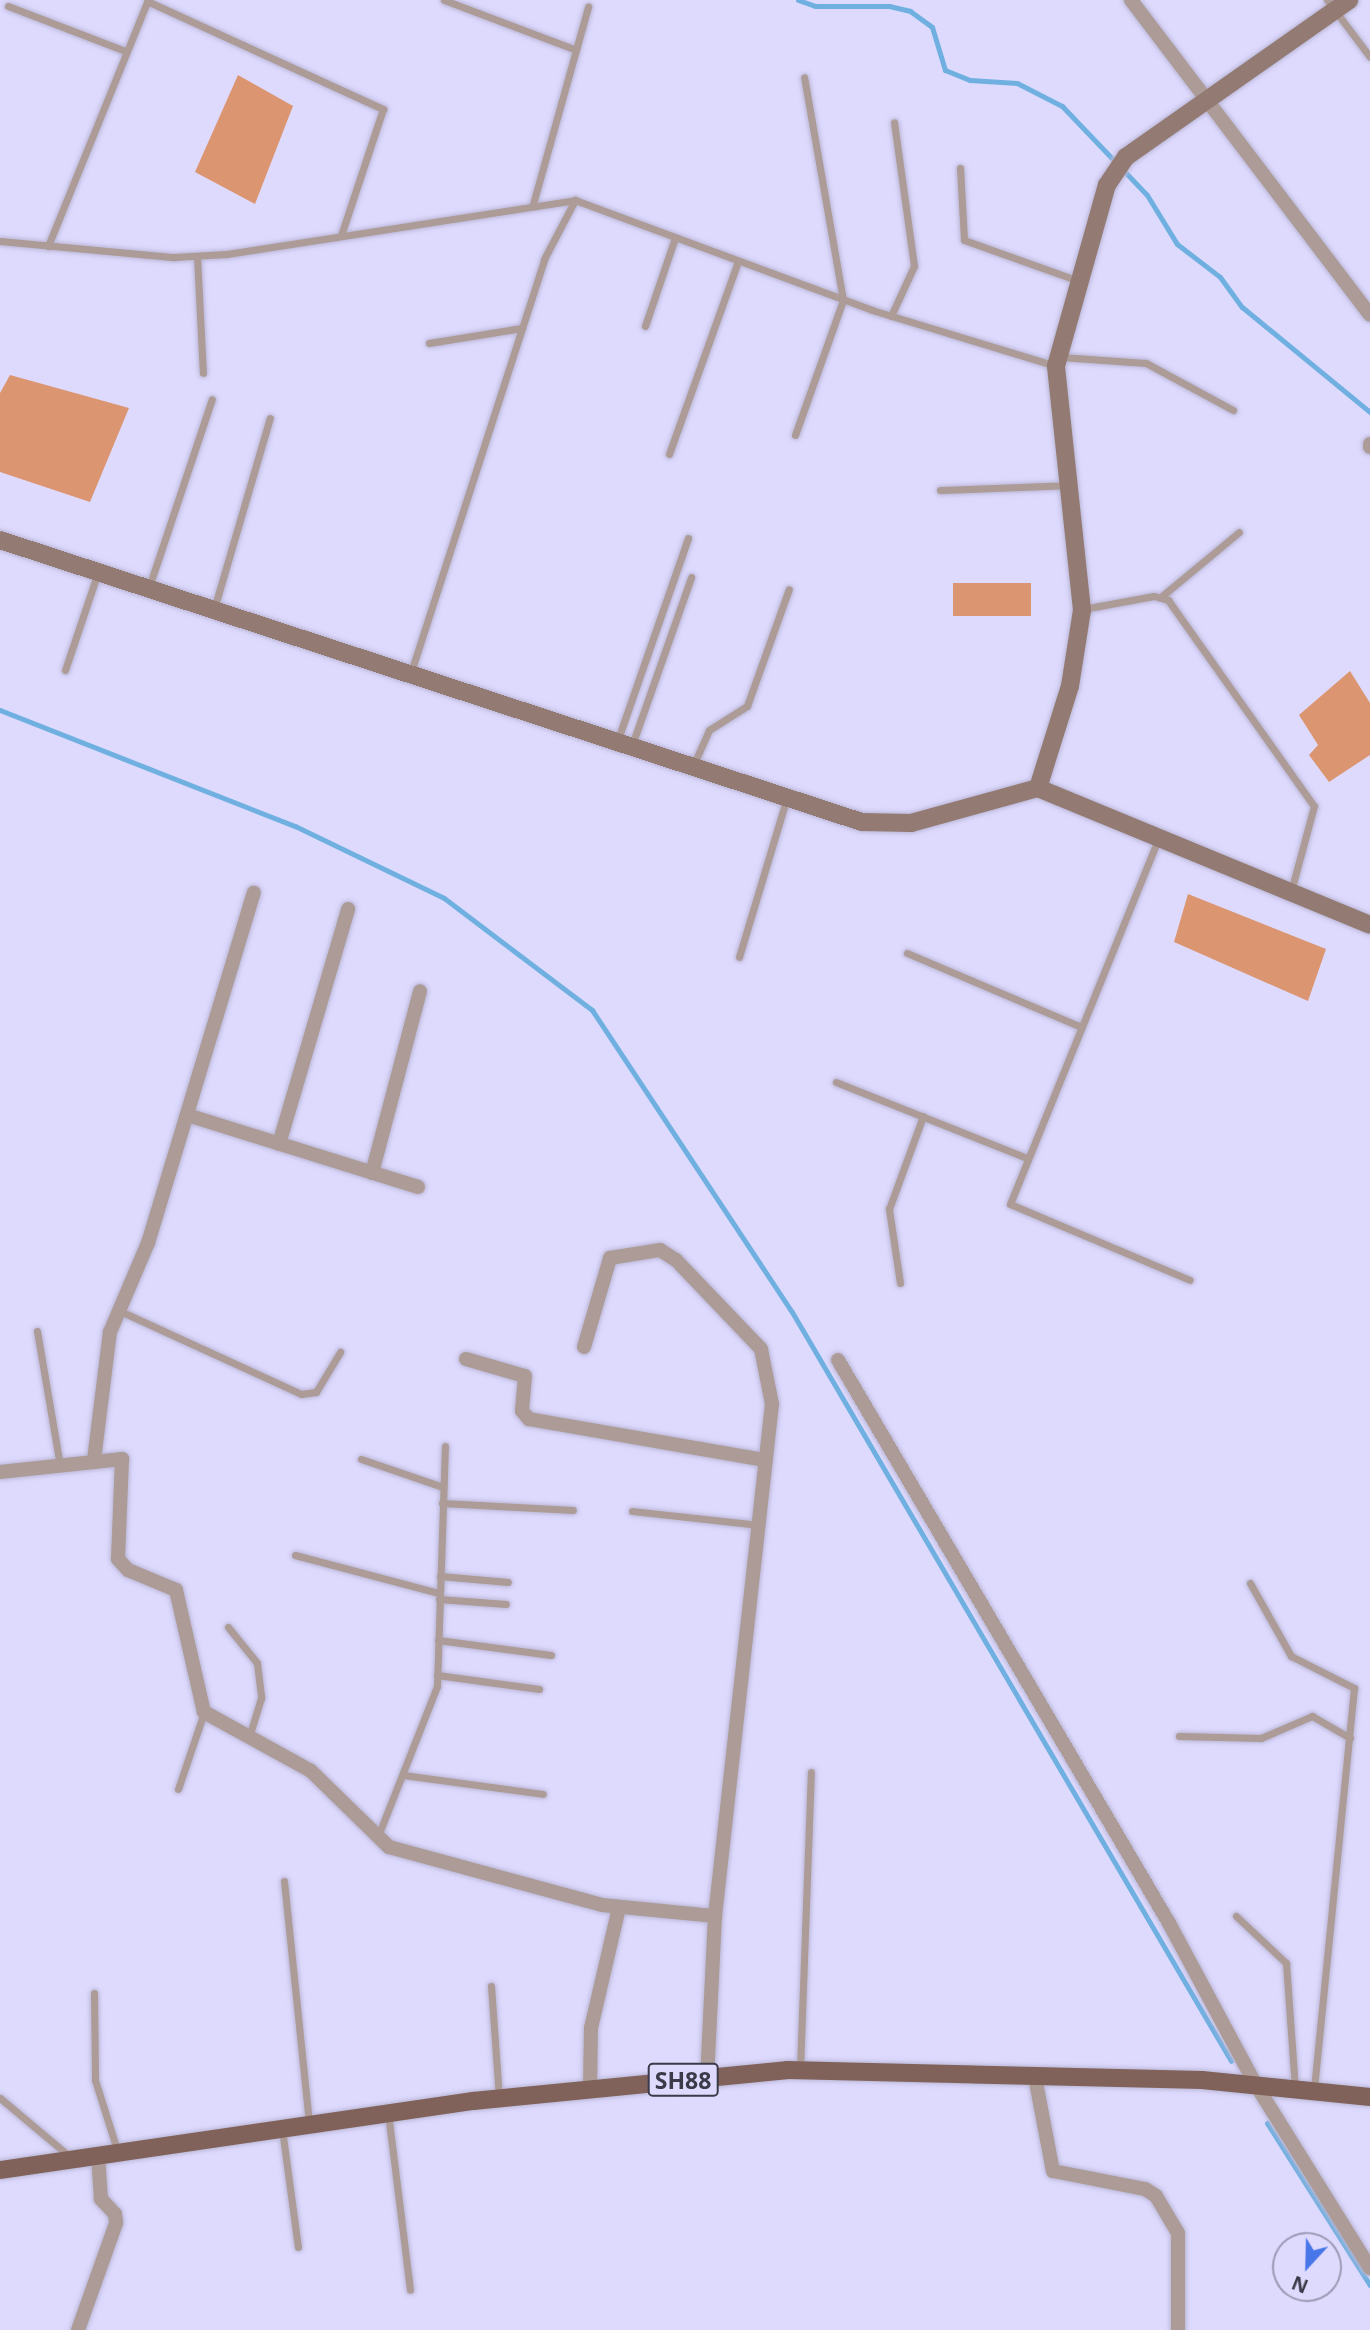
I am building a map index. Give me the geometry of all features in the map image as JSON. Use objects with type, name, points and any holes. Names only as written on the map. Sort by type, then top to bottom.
[{"type":"main road","name":"SH88","points":[[0,2170],[499,2098],[800,2070],[1256,2085],[1370,2097]]},
{"type":"street","points":[[1130,0],[1370,316]]},
{"type":"street","points":[[1038,788],[1070,686],[1082,610],[1058,361],[1107,185],[1126,157],[1337,3]]},
{"type":"street","points":[[0,540],[411,672],[862,822],[911,823],[1038,788],[1370,925]]},
{"type":"street","points":[[94,1460],[110,1332],[148,1243],[254,893]]},
{"type":"street","points":[[279,1144],[348,909]]},
{"type":"street","points":[[372,1173],[420,991]]},
{"type":"street","points":[[187,1115],[418,1188]]},
{"type":"street","points":[[584,1347],[610,1258],[620,1253],[668,1253],[761,1349],[772,1404],[715,1916],[707,2078]]},
{"type":"street","points":[[466,1359],[525,1376],[522,1411],[528,1419],[765,1460]]},
{"type":"street","points":[[838,1360],[1168,1923],[1256,2085],[1370,2268]]},
{"type":"street","points":[[0,1472],[122,1459],[118,1559],[128,1570],[176,1590],[204,1712],[311,1771],[388,1847],[619,1908],[715,1916]]},
{"type":"street","points":[[590,2089],[591,2028],[619,1908]]},
{"type":"street","points":[[1035,2077],[1053,2171],[1145,2189],[1156,2196],[1178,2233],[1178,2330]]},
{"type":"street","points":[[78,2330],[117,2223],[115,2214],[102,2199],[98,2155]]},
{"type":"lane","points":[[48,246],[125,51],[148,0],[383,109],[341,235]]},
{"type":"lane","points":[[444,0],[576,50]]},
{"type":"lane","points":[[1337,3],[1370,57]]},
{"type":"lane","points":[[8,6],[125,51]]},
{"type":"lane","points":[[533,204],[588,6]]},
{"type":"lane","points":[[795,435],[843,300],[804,77]]},
{"type":"lane","points":[[891,316],[914,265],[894,122]]},
{"type":"lane","points":[[960,168],[964,240],[1080,282]]},
{"type":"lane","points":[[411,672],[544,259],[575,200]]},
{"type":"lane","points":[[0,241],[197,256],[533,204],[575,200],[891,316],[1058,361],[1146,363],[1233,411]]},
{"type":"lane","points":[[645,326],[675,238]]},
{"type":"lane","points":[[197,256],[203,373]]},
{"type":"lane","points":[[669,454],[738,261]]},
{"type":"lane","points":[[429,343],[522,328]]},
{"type":"lane","points":[[149,589],[212,399]]},
{"type":"lane","points":[[214,610],[270,418]]},
{"type":"lane","points":[[940,490],[1069,485]]},
{"type":"lane","points":[[1082,610],[1163,596],[1239,532]]},
{"type":"lane","points":[[624,744],[688,538]]},
{"type":"lane","points":[[65,670],[98,572]]},
{"type":"lane","points":[[624,744],[691,577]]},
{"type":"lane","points":[[693,767],[709,730],[747,706],[789,589]]},
{"type":"lane","points":[[1163,596],[1314,806],[1291,892]]},
{"type":"lane","points":[[739,957],[787,797]]},
{"type":"lane","points":[[1160,837],[1012,1192],[1010,1204],[1016,1210],[1190,1280]]},
{"type":"lane","points":[[906,953],[1081,1027]]},
{"type":"lane","points":[[836,1083],[1027,1158]]},
{"type":"lane","points":[[900,1283],[888,1209],[923,1116]]},
{"type":"lane","points":[[119,1311],[301,1394],[316,1392],[340,1352]]},
{"type":"lane","points":[[37,1331],[60,1465]]},
{"type":"lane","points":[[377,1838],[434,1697],[445,1446]]},
{"type":"lane","points":[[361,1459],[443,1487]]},
{"type":"lane","points":[[442,1503],[573,1510]]},
{"type":"lane","points":[[632,1511],[758,1525]]},
{"type":"lane","points":[[295,1555],[439,1596],[506,1604]]},
{"type":"lane","points":[[440,1576],[508,1582]]},
{"type":"lane","points":[[1251,1583],[1291,1656],[1354,1688],[1314,2092]]},
{"type":"lane","points":[[228,1627],[257,1663],[261,1698],[249,1738]]},
{"type":"lane","points":[[438,1640],[551,1655]]},
{"type":"lane","points":[[437,1675],[539,1689]]},
{"type":"lane","points":[[178,1789],[204,1712]]},
{"type":"lane","points":[[1179,1736],[1261,1738],[1312,1716],[1350,1738]]},
{"type":"lane","points":[[800,2070],[811,1772]]},
{"type":"lane","points":[[403,1775],[543,1794]]},
{"type":"lane","points":[[284,1881],[309,2125]]},
{"type":"lane","points":[[1236,1916],[1286,1963],[1295,2090]]},
{"type":"lane","points":[[491,1986],[499,2098]]},
{"type":"lane","points":[[94,1993],[95,2080],[118,2152]]},
{"type":"lane","points":[[0,2098],[72,2159]]},
{"type":"lane","points":[[388,2113],[410,2290]]},
{"type":"lane","points":[[282,2129],[298,2246]]},
{"type":"building","points":[[238,75],[293,106],[255,204],[195,172]]},
{"type":"building","points":[[10,375],[129,408],[90,502],[0,472],[0,393]]},
{"type":"building","points":[[953,583],[1031,583],[1031,616],[953,616]]},
{"type":"building","points":[[1350,671],[1370,703],[1370,755],[1329,782],[1309,755],[1318,745],[1299,715]]},
{"type":"building","points":[[1188,894],[1326,949],[1308,1001],[1174,942]]},
{"type":"waterway","points":[[798,0],[815,6],[889,6],[910,11],[932,27],[945,70],[970,80],[1017,83],[1062,106],[1147,195],[1177,244],[1220,277],[1242,307],[1370,412]]},
{"type":"waterway","points":[[0,710],[295,826],[444,898],[592,1010],[792,1312],[1231,2061]]},
{"type":"waterway","points":[[1267,2123],[1370,2285]]}]
